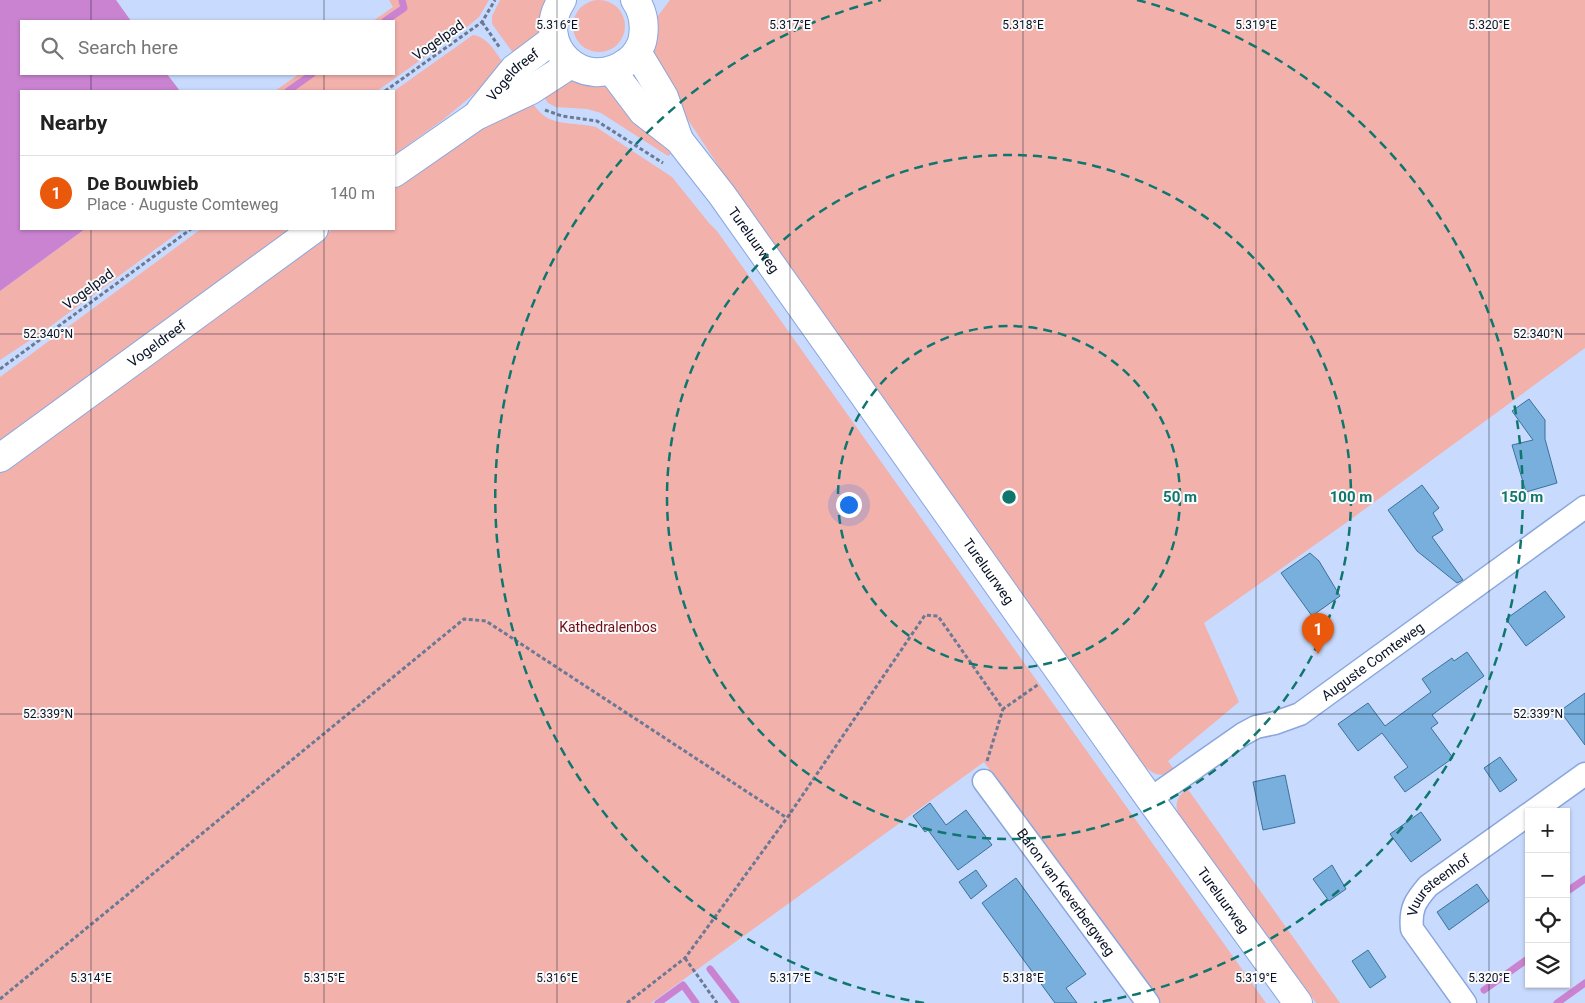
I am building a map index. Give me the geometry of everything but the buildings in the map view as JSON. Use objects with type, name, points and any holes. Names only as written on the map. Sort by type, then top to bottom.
[{"type":"street","points":[[561,0],[555,13],[554,39],[564,57],[571,64],[584,70],[598,73],[612,71],[630,60],[637,52],[643,40],[645,4]]},
{"type":"street","name":"Vogeldreef","points":[[476,116],[514,69],[554,39]]},
{"type":"street","name":"Tureluurweg","points":[[637,52],[664,96],[679,140]]},
{"type":"street","name":"Vogeldreef","points":[[395,172],[476,116],[531,90],[571,64]]},
{"type":"street","name":"Tureluurweg","points":[[612,71],[643,112],[679,140],[728,202],[1150,799],[1298,1003]]},
{"type":"street","name":"Vogeldreef","points":[[0,458],[313,230]]},
{"type":"street","name":"Auguste Comteweg","points":[[1150,799],[1243,734],[1256,727],[1276,723],[1300,714],[1585,507]]},
{"type":"street","points":[[1538,808],[1585,774]]},
{"type":"street","name":"Baron van Keverbergweg","points":[[984,781],[1148,1003]]},
{"type":"street","name":"Vuursteenhof","points":[[1465,1003],[1412,929],[1411,914],[1417,899],[1428,886],[1525,817]]},
{"type":"path","name":"Vogelpad","points":[[386,90],[482,22],[495,0]]},
{"type":"path","points":[[482,22],[514,69]]},
{"type":"path","points":[[531,90],[544,110],[562,116],[597,121],[666,165]]},
{"type":"path","name":"Vogelpad","points":[[0,369],[190,230]]},
{"type":"path","points":[[627,1003],[685,958],[788,818],[925,616],[938,616],[1003,709]]},
{"type":"path","points":[[0,999],[464,619],[486,621],[788,818]]},
{"type":"path","points":[[984,781],[983,774],[1003,709],[1042,682]]},
{"type":"path","points":[[685,958],[717,1003]]},
{"type":"green space","points":[[389,0],[489,0],[479,17],[467,27],[378,90],[276,90],[298,75],[395,75],[395,20],[374,20],[393,7]]},
{"type":"green space","points":[[500,0],[545,0],[540,31],[533,44],[516,57],[492,24],[492,16]]},
{"type":"green space","points":[[599,0],[609,2],[617,8],[623,16],[625,26],[623,36],[617,44],[609,50],[599,52],[589,50],[581,44],[575,36],[573,26],[575,16],[581,8],[589,2]]},
{"type":"green space","points":[[670,0],[1585,0],[1585,348],[1343,525],[1204,623],[1239,702],[1168,761],[1175,771],[1159,775],[1155,774],[1139,761],[751,215],[653,67],[653,33],[657,17]]},
{"type":"green space","points":[[473,35],[484,39],[506,67],[444,119],[395,154],[395,90]]},
{"type":"green space","points":[[567,78],[602,83],[612,87],[671,154],[668,156],[601,113],[587,109],[556,107],[548,103],[540,91]]},
{"type":"green space","name":"Kathedralenbos","points":[[530,100],[539,112],[554,121],[596,127],[672,177],[717,231],[1266,1003],[1159,1003],[984,762],[651,1003],[0,1003],[0,473],[332,230],[395,230],[395,186],[454,144]]},
{"type":"green space","points":[[84,230],[182,230],[44,331],[0,360],[0,291]]},
{"type":"green space","points":[[200,230],[293,230],[0,445],[0,377]]},
{"type":"green space","points":[[1187,788],[1340,1003],[1316,1003],[1178,813],[1178,799]]},
{"type":"shaded area","points":[[0,0],[116,0],[130,20],[20,20],[20,75],[168,75],[179,90],[20,90],[20,230],[84,230],[0,291]]},
{"type":"waterway","points":[[386,20],[404,8],[402,0]]},
{"type":"waterway","points":[[289,90],[311,75]]},
{"type":"waterway","points":[[1570,889],[1585,879]]},
{"type":"waterway","points":[[1484,990],[1525,961]]},
{"type":"waterway","points":[[710,969],[736,1003]]},
{"type":"waterway","points":[[1557,1003],[1585,983]]},
{"type":"waterway","points":[[658,1003],[683,985],[696,1003]]},
{"type":"place","name":"De Bouwbieb","points":[[1318,654]]}]
